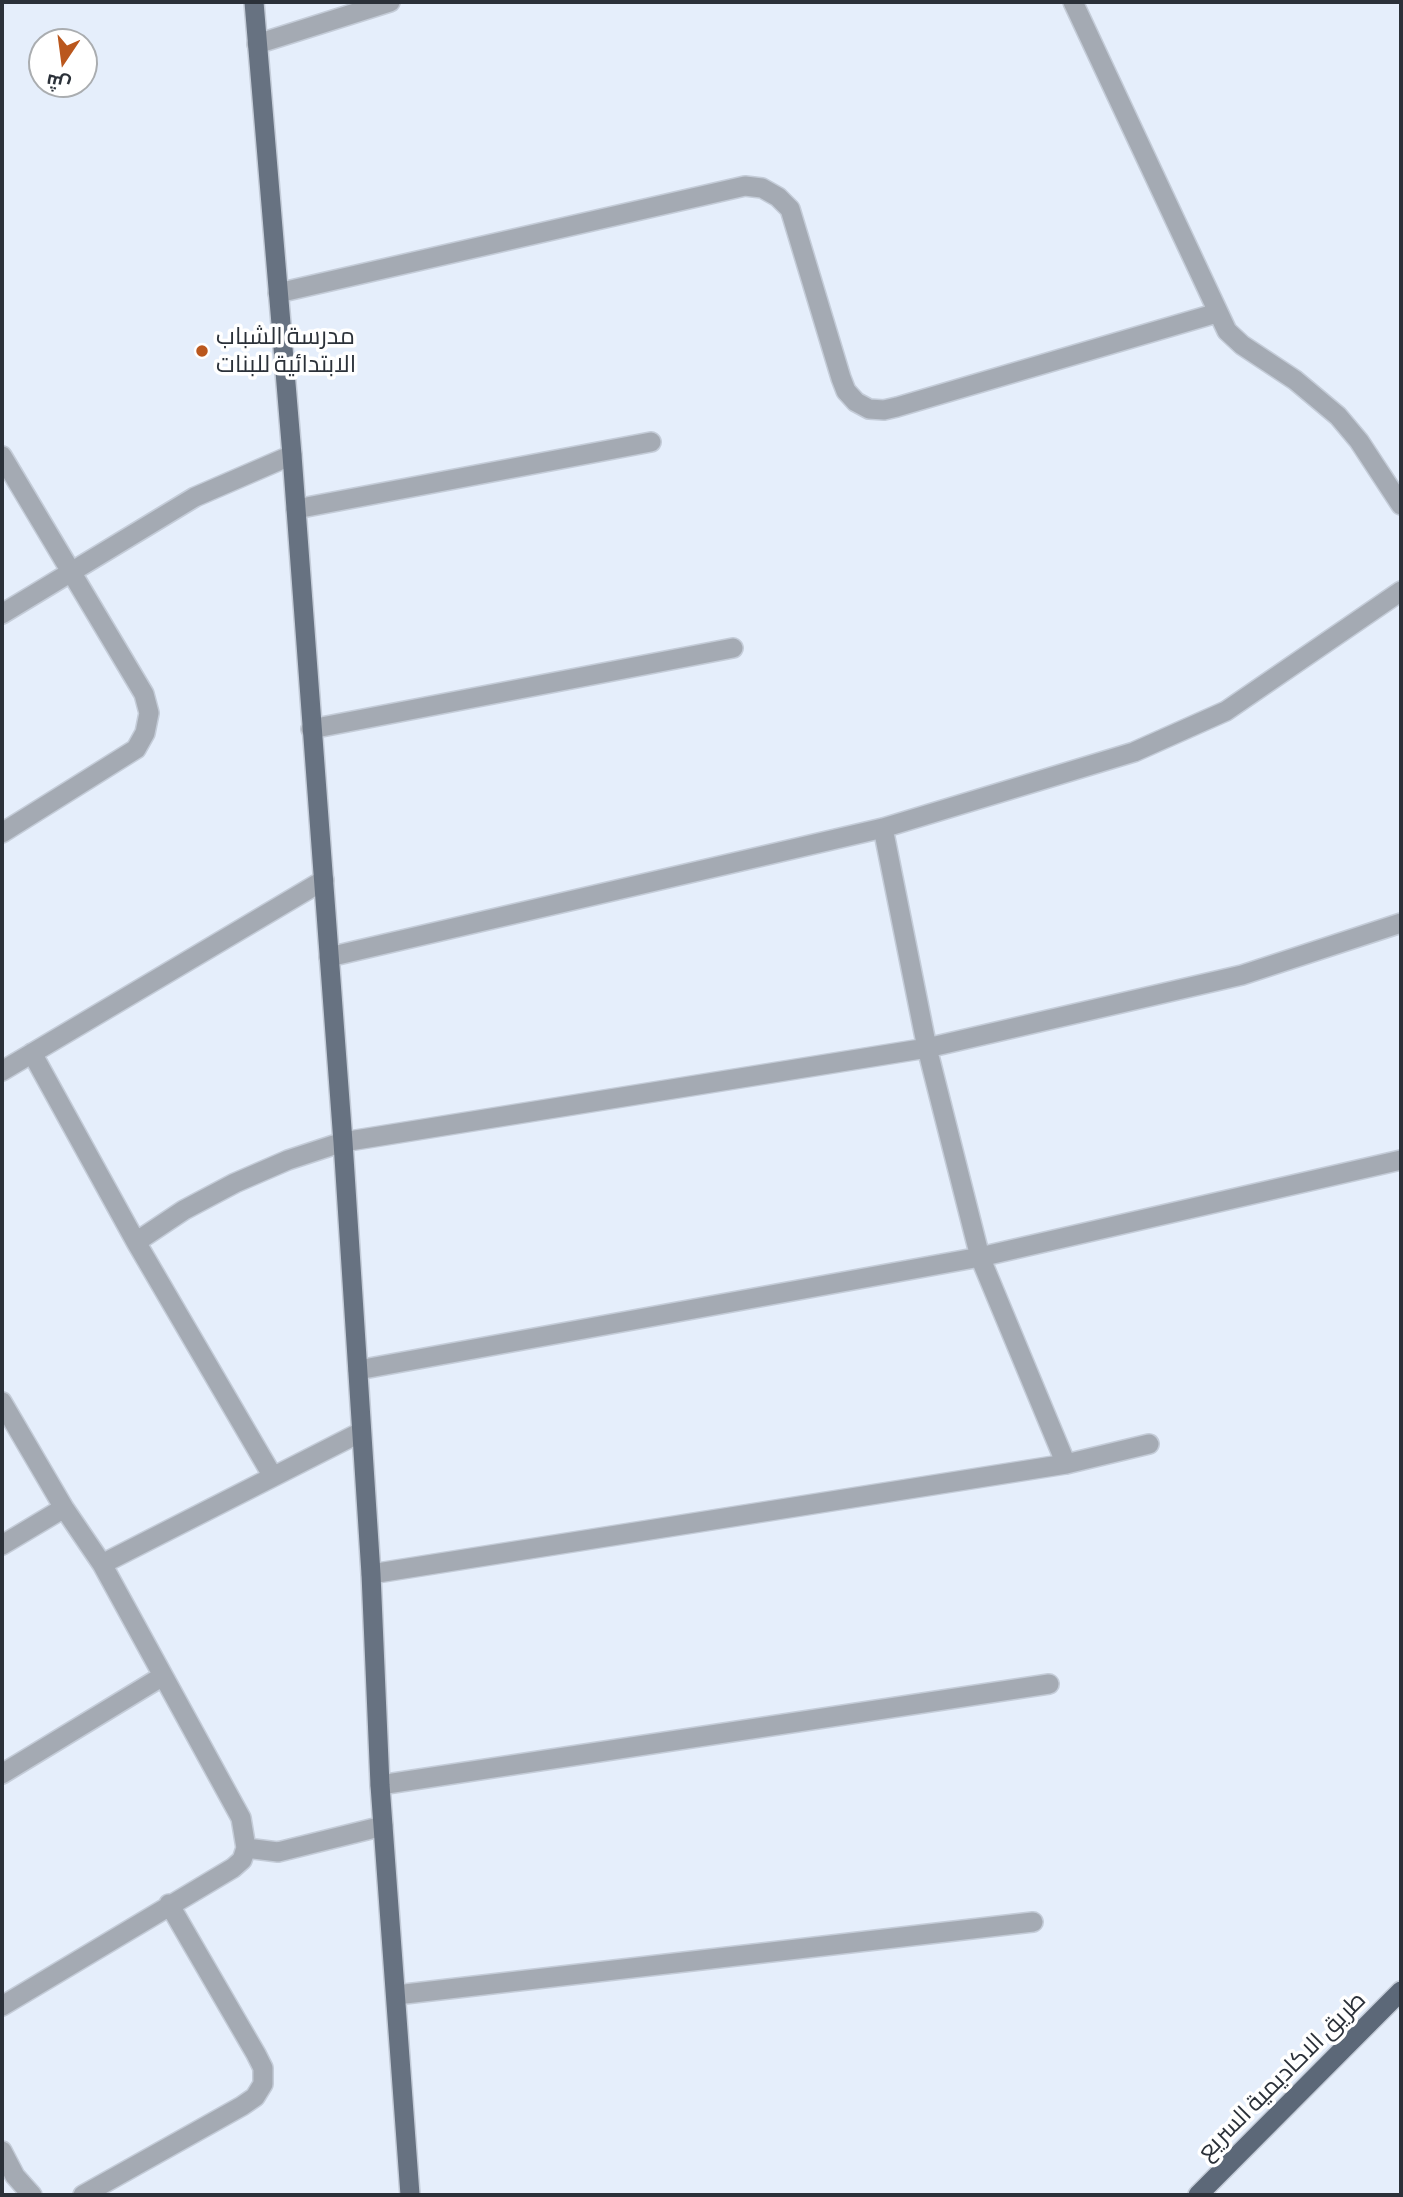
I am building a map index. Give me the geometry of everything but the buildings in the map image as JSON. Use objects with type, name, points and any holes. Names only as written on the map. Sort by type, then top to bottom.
[{"type":"highway","name":"طريق الاكاديمية السريع","points":[[1198,2195],[1401,1991]]},
{"type":"main road","points":[[254,2],[292,455],[343,1142],[371,1574],[380,1784],[410,2195]]},
{"type":"street","points":[[257,44],[390,2]]},
{"type":"street","points":[[1073,2],[1227,331],[1242,345],[1295,380],[1338,416],[1359,440],[1401,505]]},
{"type":"street","points":[[278,293],[745,186],[762,188],[778,197],[790,209],[846,391],[856,402],[869,409],[897,407],[1217,313]]},
{"type":"street","points":[[296,509],[652,442]]},
{"type":"street","points":[[2,614],[195,497],[292,455]]},
{"type":"street","points":[[2,456],[144,694],[149,713],[145,733],[136,749],[2,833]]},
{"type":"street","points":[[329,957],[883,828],[1134,752],[1181,734],[1261,690],[1401,591]]},
{"type":"street","points":[[311,729],[733,648]]},
{"type":"street","points":[[883,828],[928,1048],[980,1257],[1066,1464]]},
{"type":"street","points":[[2,1070],[324,880]]},
{"type":"street","points":[[136,1242],[184,1210],[235,1183],[288,1160],[343,1142],[928,1048],[1242,975],[1401,923]]},
{"type":"street","points":[[32,1053],[136,1242],[272,1475]]},
{"type":"street","points":[[358,1370],[980,1257],[1401,1160]]},
{"type":"street","points":[[2,1402],[64,1508],[102,1564],[241,1818],[246,1847],[242,1860],[233,1868],[2,2006]]},
{"type":"street","points":[[102,1564],[272,1475],[361,1432]]},
{"type":"street","points":[[371,1574],[1066,1464],[1149,1444]]},
{"type":"street","points":[[2,1545],[64,1508]]},
{"type":"street","points":[[2,1774],[163,1676]]},
{"type":"street","points":[[380,1784],[1049,1684]]},
{"type":"street","points":[[246,1847],[278,1852],[383,1826]]},
{"type":"street","points":[[83,2195],[242,2106],[255,2097],[263,2084],[263,2068],[256,2054],[169,1904]]},
{"type":"street","points":[[397,1995],[1033,1922]]},
{"type":"street","points":[[2,2151],[15,2176],[32,2195]]},
{"type":"place","name":"مدرسة الشباب الابتدائية للبنات","points":[[202,351]]}]
